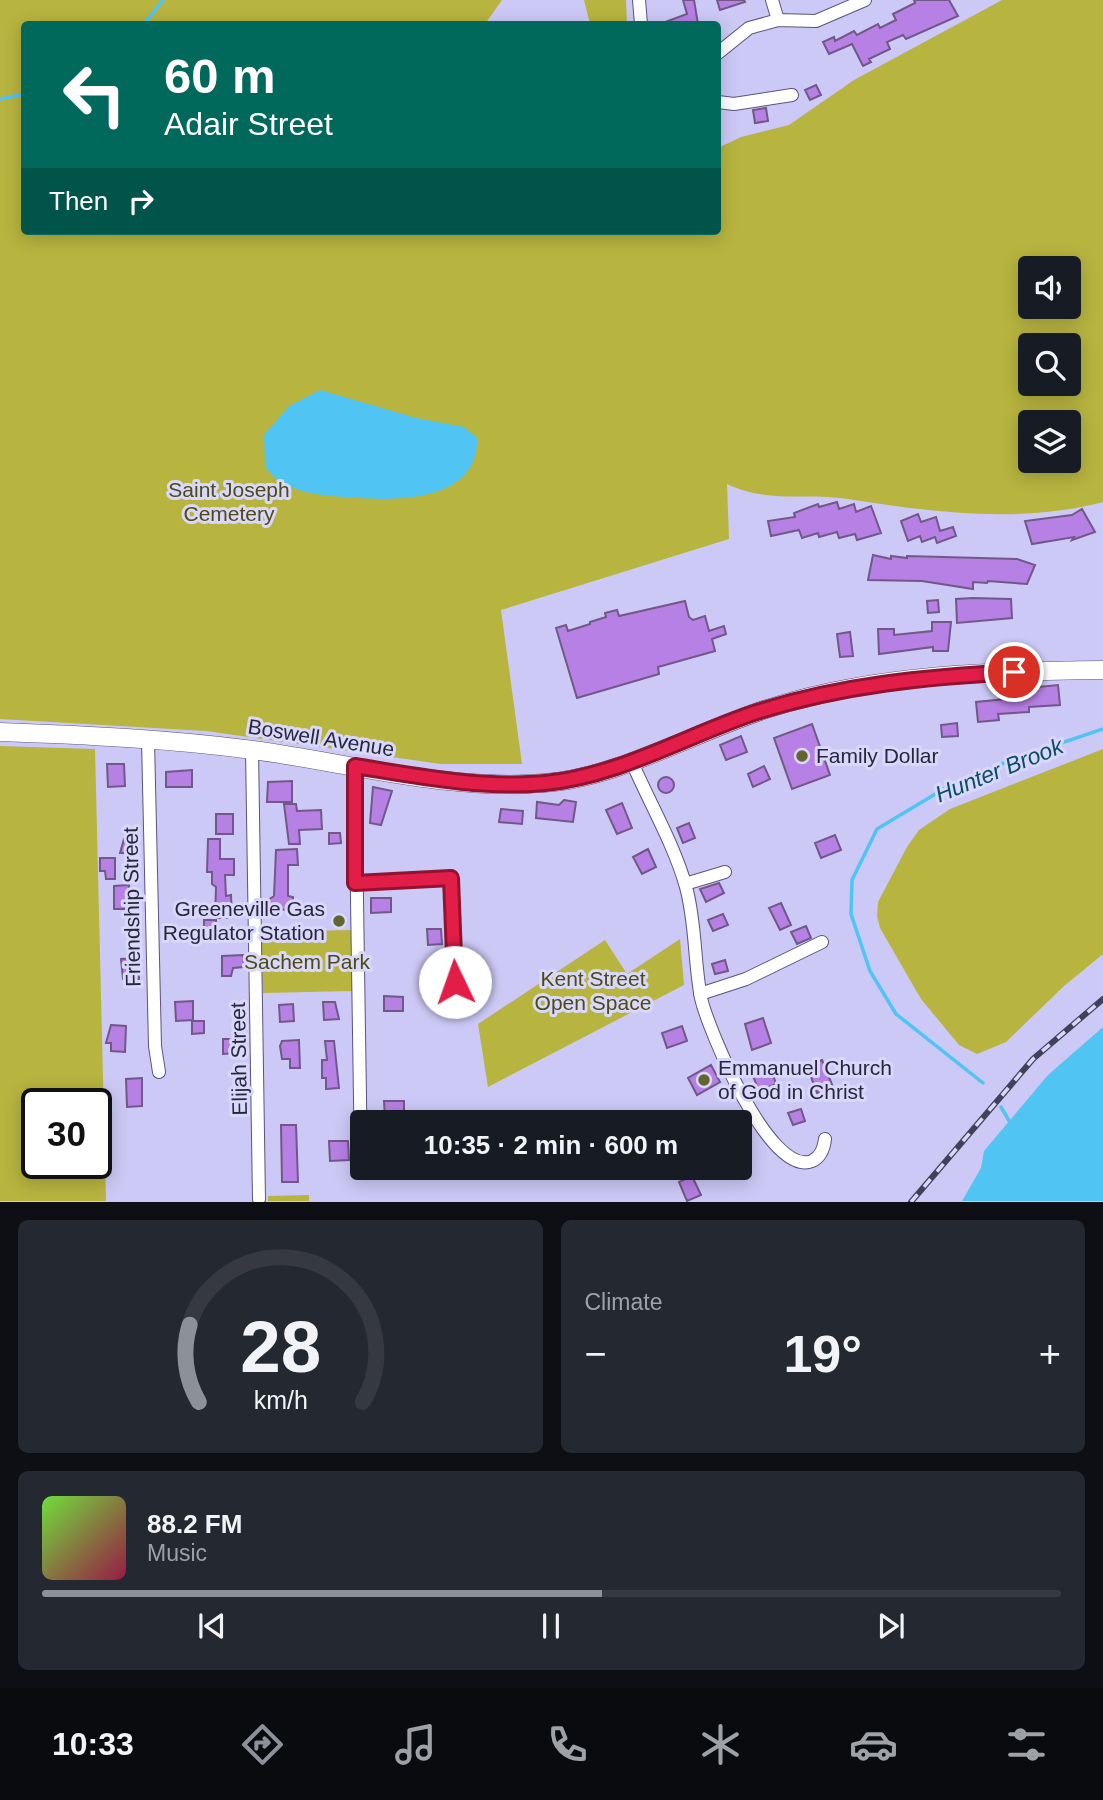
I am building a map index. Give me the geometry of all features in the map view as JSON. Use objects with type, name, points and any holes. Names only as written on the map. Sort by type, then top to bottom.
[{"type":"main road","name":"Boswell Avenue","points":[[0,732],[148,740],[252,750],[436,779],[495,784],[545,783],[584,778],[753,713],[839,690],[925,678],[1103,670]]},
{"type":"street","points":[[639,0],[641,21]]},
{"type":"street","points":[[772,0],[778,20]]},
{"type":"street","points":[[721,51],[749,28],[778,20],[816,21],[865,0]]},
{"type":"street","points":[[721,102],[734,104],[792,95]]},
{"type":"street","name":"Friendship Street","points":[[148,740],[155,1046],[159,1072]]},
{"type":"street","name":"Elijah Street","points":[[252,750],[259,1199]]},
{"type":"street","points":[[631,760],[685,884],[700,994],[716,1038],[755,1120],[769,1138],[791,1157],[809,1162],[824,1149],[825,1139]]},
{"type":"street","points":[[355,766],[361,1110]]},
{"type":"street","points":[[685,884],[725,872]]},
{"type":"street","points":[[355,883],[451,878],[455,982]]},
{"type":"street","points":[[700,994],[758,974],[822,942]]},
{"type":"green space","name":"Saint Joseph Cemetery","points":[[0,0],[502,0],[487,21],[21,21],[21,235],[721,235],[721,147],[741,137],[789,125],[854,80],[1002,0],[1103,0],[1103,502],[1040,513],[976,514],[832,497],[773,496],[727,484],[729,539],[501,610],[522,764],[441,764],[206,731],[0,719]]},
{"type":"green space","points":[[584,0],[626,0],[627,21],[589,21]]},
{"type":"green space","points":[[0,746],[95,749],[103,1088],[21,1088],[21,1179],[105,1179],[106,1201],[0,1201]]},
{"type":"green space","points":[[1103,749],[1103,954],[1064,986],[1006,1042],[977,1054],[959,1045],[921,999],[880,928],[878,902],[919,830],[950,809]]},
{"type":"green space","name":"Sachem Park","points":[[352,930],[353,991],[263,993],[261,932]]},
{"type":"green space","name":"Kent Street Open Space","points":[[680,939],[684,985],[488,1087],[478,1024],[605,940],[627,974]]},
{"type":"green space","points":[[309,1195],[309,1201],[268,1201],[268,1196]]},
{"type":"water","points":[[320,390],[416,418],[464,427],[477,438],[474,459],[465,474],[452,485],[416,497],[376,499],[320,495],[282,483],[272,476],[265,466],[264,435],[289,406]]},
{"type":"water","points":[[1103,1027],[1103,1201],[962,1201],[981,1168],[984,1151],[1048,1075]]},
{"type":"building","points":[[683,0],[694,0],[698,21],[668,21],[687,14]]},
{"type":"building","points":[[717,0],[744,0],[745,2],[720,10]]},
{"type":"building","points":[[914,0],[949,0],[958,16],[906,39],[903,35],[887,42],[890,49],[869,59],[871,62],[863,66],[852,44],[829,54],[823,42],[834,37],[835,41],[854,31],[857,35],[878,24],[880,28],[896,20],[893,14],[915,3]]},
{"type":"building","points":[[816,85],[821,95],[810,100],[805,90]]},
{"type":"building","points":[[766,108],[768,121],[755,123],[753,110]]},
{"type":"building","points":[[837,502],[839,509],[854,504],[856,512],[871,506],[881,533],[857,540],[855,534],[839,538],[837,532],[819,537],[818,533],[802,538],[799,530],[771,536],[768,521],[795,517],[794,513],[818,504],[819,507]]},
{"type":"building","points":[[1082,509],[1095,532],[1072,540],[1074,537],[1032,544],[1025,521],[1072,515]]},
{"type":"building","points":[[918,514],[921,522],[936,517],[940,531],[953,527],[956,536],[937,543],[935,537],[922,542],[920,536],[908,541],[901,521]]},
{"type":"building","points":[[873,555],[891,559],[891,556],[907,556],[1017,559],[1035,565],[1027,584],[973,582],[973,589],[922,581],[868,580]]},
{"type":"building","points":[[956,599],[1011,599],[1012,618],[957,623]]},
{"type":"building","points":[[938,600],[939,612],[928,613],[927,601]]},
{"type":"building","points":[[685,601],[689,617],[693,620],[705,616],[709,631],[724,626],[726,634],[712,639],[715,651],[658,667],[659,674],[577,698],[556,628],[566,625],[568,631],[606,617],[605,613],[617,610],[619,616]]},
{"type":"building","points":[[932,622],[951,622],[948,651],[933,651],[933,647],[879,654],[878,629],[894,629],[894,635],[932,631]]},
{"type":"building","points":[[850,632],[853,656],[840,657],[837,634]]},
{"type":"building","points":[[1028,685],[1028,688],[1058,685],[1060,705],[1029,707],[1029,712],[998,714],[999,720],[978,722],[976,702],[1006,699],[1005,686]]},
{"type":"building","points":[[957,723],[958,736],[942,737],[941,725]]},
{"type":"building","name":"Family Dollar","points":[[812,724],[830,775],[792,789],[774,738]]},
{"type":"building","points":[[741,736],[747,752],[726,760],[720,745]]},
{"type":"building","points":[[107,764],[124,764],[125,786],[108,787]]},
{"type":"building","points":[[764,766],[770,779],[753,787],[748,774]]},
{"type":"building","points":[[192,770],[192,787],[166,787],[166,772]]},
{"type":"building","points":[[663,777],[669,777],[674,785],[672,791],[663,793],[658,788],[658,782]]},
{"type":"building","points":[[292,781],[292,802],[267,802],[268,782]]},
{"type":"building","points":[[373,787],[392,791],[381,825],[370,823]]},
{"type":"building","points":[[564,800],[576,802],[573,822],[536,818],[537,802],[559,805]]},
{"type":"building","points":[[622,803],[632,828],[617,834],[606,810]]},
{"type":"building","points":[[284,804],[296,804],[297,811],[321,810],[322,829],[299,830],[300,844],[289,844]]},
{"type":"building","points":[[501,809],[523,811],[522,824],[499,822]]},
{"type":"building","points":[[216,814],[233,814],[233,834],[216,834]]},
{"type":"building","points":[[689,823],[695,838],[683,843],[677,828]]},
{"type":"building","points":[[329,833],[340,833],[341,843],[329,844]]},
{"type":"building","points":[[835,835],[841,850],[821,858],[815,843]]},
{"type":"building","points":[[124,839],[138,839],[137,853],[120,853]]},
{"type":"building","points":[[208,839],[220,839],[220,859],[234,859],[234,875],[225,875],[226,896],[231,895],[232,918],[215,918],[216,887],[212,884],[212,872],[207,872]]},
{"type":"building","points":[[297,849],[298,865],[288,865],[288,896],[293,897],[293,910],[268,909],[268,900],[274,896],[276,850]]},
{"type":"building","points":[[648,849],[656,867],[642,874],[633,857]]},
{"type":"building","points":[[100,858],[115,858],[115,879],[106,879],[105,871],[100,871]]},
{"type":"building","points":[[719,883],[724,893],[706,902],[700,889]]},
{"type":"building","points":[[129,885],[130,909],[114,909],[114,886]]},
{"type":"building","points":[[371,898],[391,898],[391,912],[371,913]]},
{"type":"building","points":[[781,903],[791,925],[780,930],[769,908]]},
{"type":"building","points":[[723,914],[728,925],[713,931],[708,920]]},
{"type":"building","points":[[204,920],[216,920],[216,931],[204,932]]},
{"type":"building","points":[[806,926],[811,938],[797,944],[791,932]]},
{"type":"building","points":[[427,929],[441,929],[442,944],[428,945]]},
{"type":"building","points":[[243,955],[244,967],[233,968],[231,976],[222,976],[222,956]]},
{"type":"building","points":[[138,958],[139,979],[123,979],[121,959]]},
{"type":"building","points":[[725,960],[728,971],[715,974],[712,964]]},
{"type":"building","points":[[443,968],[444,983],[427,984],[425,969]]},
{"type":"building","points":[[437,995],[447,995],[447,1005],[437,1005]]},
{"type":"building","points":[[384,996],[403,997],[403,1011],[384,1011]]},
{"type":"building","points":[[193,1001],[193,1020],[176,1021],[175,1002]]},
{"type":"building","points":[[323,1002],[335,1002],[339,1019],[324,1020]]},
{"type":"building","points":[[293,1004],[294,1021],[280,1022],[279,1005]]},
{"type":"building","points":[[763,1018],[771,1043],[752,1050],[745,1024]]},
{"type":"building","points":[[192,1021],[204,1021],[204,1033],[192,1034]]},
{"type":"building","points":[[111,1025],[126,1026],[125,1052],[111,1051],[111,1043],[106,1043]]},
{"type":"building","points":[[682,1026],[687,1041],[667,1048],[662,1033]]},
{"type":"building","points":[[223,1039],[237,1039],[237,1053],[223,1054]]},
{"type":"building","points":[[299,1040],[300,1068],[290,1068],[290,1059],[282,1059],[280,1046],[282,1041]]},
{"type":"building","points":[[325,1041],[334,1041],[339,1088],[326,1089],[326,1078],[322,1078],[322,1060],[327,1060]]},
{"type":"building","points":[[822,1060],[833,1087],[817,1093],[807,1066]]},
{"type":"building","name":"Emmanuel Church of God in Christ","points":[[711,1065],[720,1082],[697,1095],[688,1078]]},
{"type":"building","points":[[771,1069],[776,1084],[759,1091],[753,1076]]},
{"type":"building","points":[[142,1078],[142,1106],[127,1107],[126,1079]]},
{"type":"building","points":[[384,1101],[404,1101],[404,1110],[384,1110]]},
{"type":"building","points":[[801,1109],[805,1121],[793,1125],[788,1113]]},
{"type":"building","points":[[281,1125],[296,1125],[298,1182],[282,1182]]},
{"type":"building","points":[[329,1141],[348,1141],[349,1160],[330,1161]]},
{"type":"building","points":[[694,1180],[701,1195],[687,1201],[679,1182]]},
{"type":"waterway","points":[[146,21],[163,0]]},
{"type":"waterway","points":[[0,99],[21,95]]},
{"type":"waterway","name":"Hunter Brook","points":[[983,1083],[896,1014],[870,971],[851,914],[852,880],[877,829],[947,787],[1011,760],[1103,729]]},
{"type":"waterway","name":"Hunter Brook","points":[[1001,1107],[1011,1124]]},
{"type":"railway","points":[[911,1202],[1033,1059],[1103,999]]},
{"type":"place","name":"Family Dollar","points":[[802,756]]},
{"type":"place","name":"Greeneville Gas Regulator Station","points":[[339,921]]},
{"type":"place","name":"Emmanuel Church of God in Christ","points":[[704,1080]]},
{"type":"route","points":[[455,982],[451,878],[355,883],[355,766],[436,779],[495,784],[545,783],[584,778],[753,713],[815,695],[895,681],[1014,672]]}]
